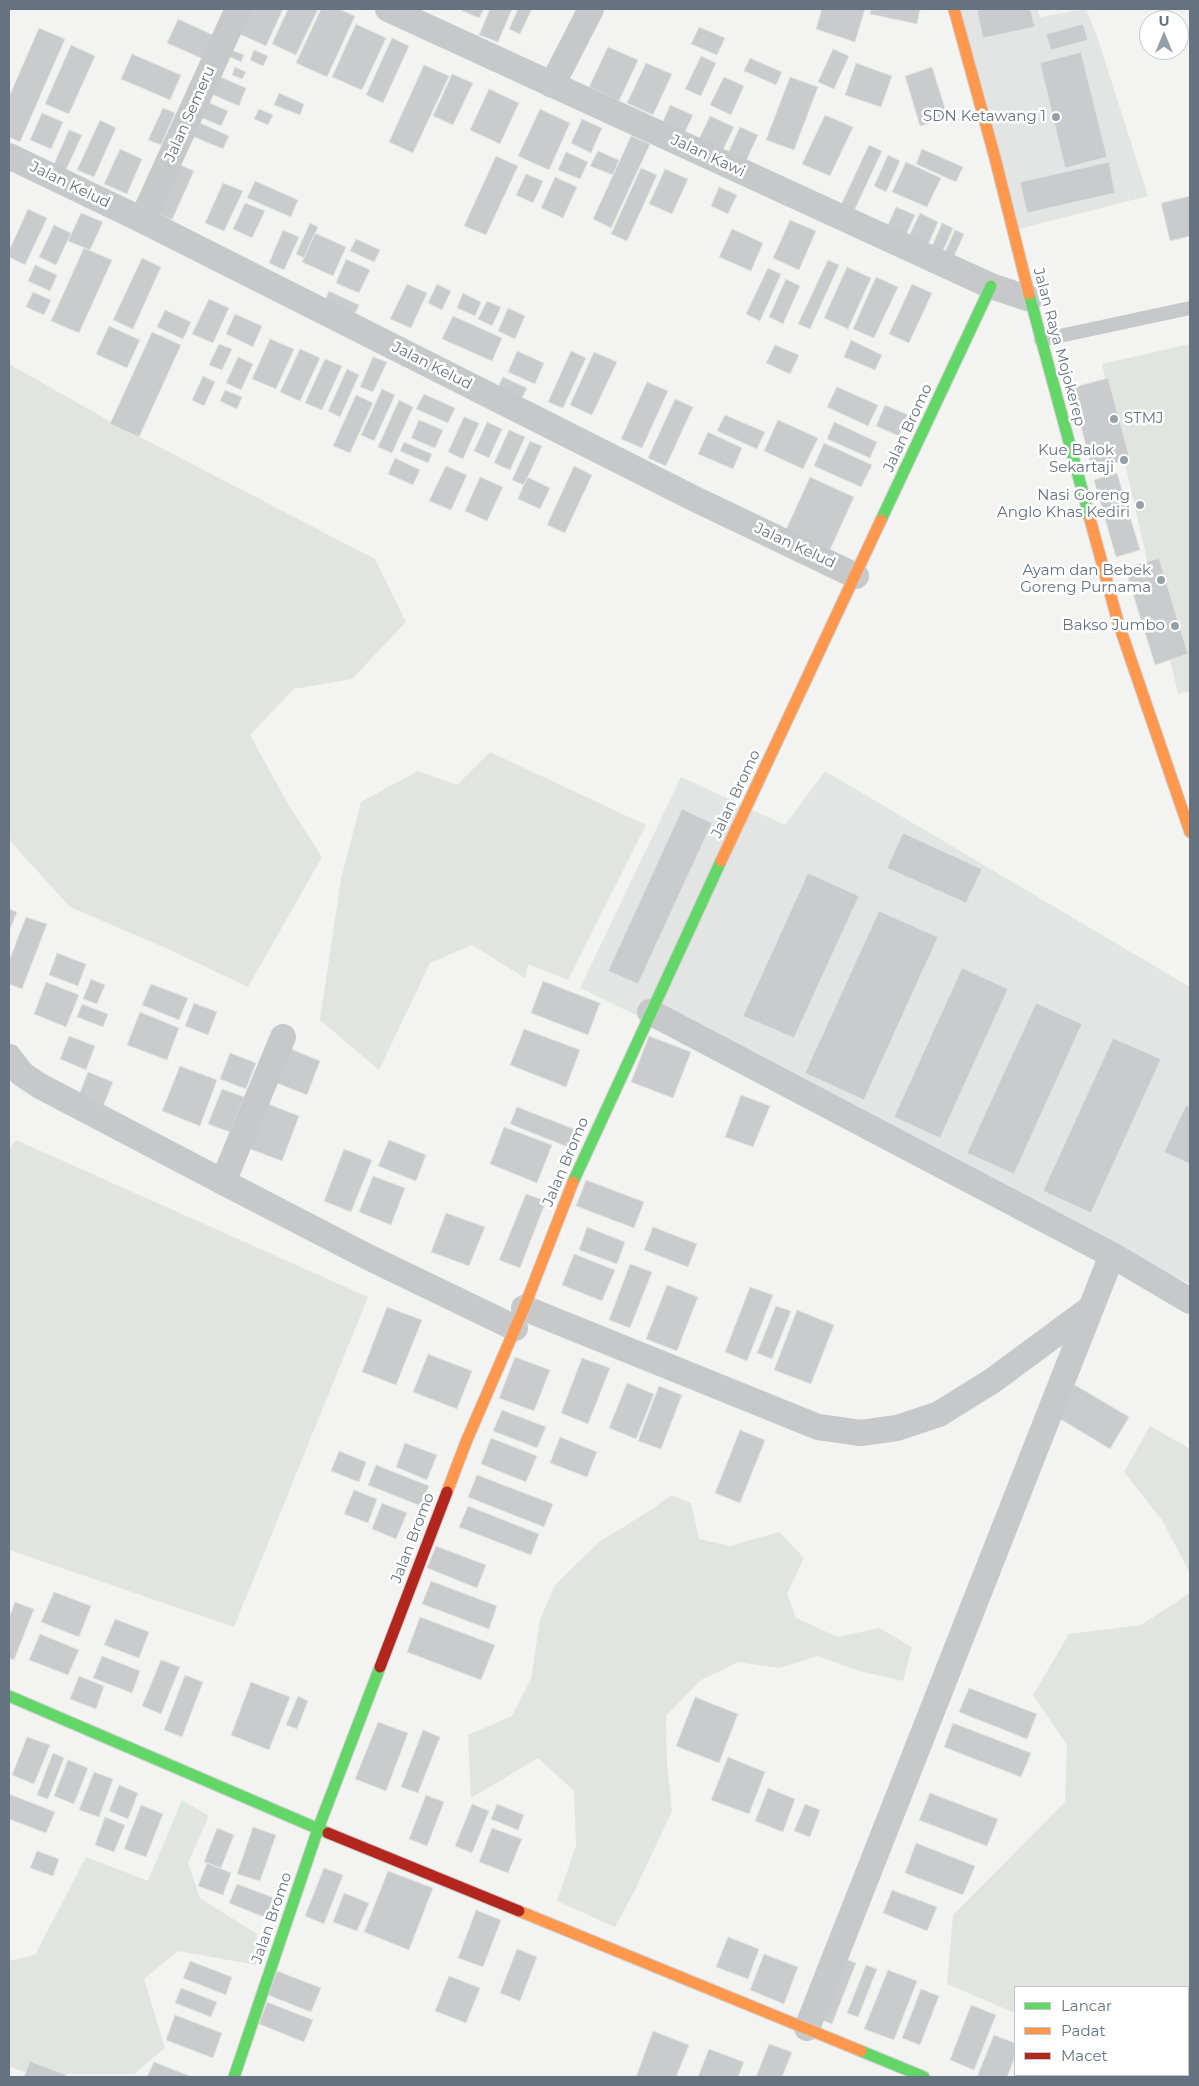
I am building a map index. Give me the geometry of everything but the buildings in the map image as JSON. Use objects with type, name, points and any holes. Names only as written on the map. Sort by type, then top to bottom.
[{"type":"street","name":"Jalan Semeru","points":[[142,220],[238,9]]},
{"type":"street","name":"Jalan Kawi","points":[[388,9],[991,286],[1030,299]]},
{"type":"street","points":[[552,85],[591,9]]},
{"type":"street","name":"Jalan Raya Mojokerep","points":[[954,9],[995,158],[1030,299],[1118,622],[1190,832]]},
{"type":"street","name":"Jalan Kelud","points":[[9,156],[142,220],[695,499],[856,576]]},
{"type":"street","name":"Jalan Bromo","points":[[234,2077],[318,1829],[462,1451],[519,1318],[574,1179],[650,1012],[991,286]]},
{"type":"street","points":[[650,1012],[1112,1256],[1190,1301]]},
{"type":"street","points":[[223,1182],[283,1037]]},
{"type":"street","points":[[9,1057],[22,1074],[40,1086],[368,1257],[519,1318],[818,1427],[860,1433],[897,1428],[939,1414],[992,1381],[1091,1308]]},
{"type":"street","points":[[807,2028],[1112,1256]]},
{"type":"street","points":[[9,1696],[318,1829],[924,2077]]},
{"type":"lane","points":[[1041,340],[1190,308]]},
{"type":"shaded area","name":"SDN Ketawang 1","points":[[960,9],[1037,9],[1040,17],[1086,9],[1098,39],[1148,196],[1019,229]]},
{"type":"shaded area","points":[[1190,344],[1190,691],[1178,694],[1102,364]]},
{"type":"shaded area","points":[[9,364],[113,423],[375,559],[406,622],[352,679],[294,689],[250,735],[288,804],[322,857],[248,987],[168,949],[70,907],[11,842],[9,826]]},
{"type":"shaded area","points":[[490,752],[646,825],[568,980],[528,964],[525,978],[472,945],[430,963],[379,1070],[320,1020],[341,879],[361,802],[418,771],[457,785]]},
{"type":"shaded area","points":[[825,771],[1190,987],[1190,1284],[580,988],[681,777],[785,825]]},
{"type":"shaded area","points":[[16,1140],[368,1297],[234,1627],[9,1550],[9,1150]]},
{"type":"shaded area","points":[[1150,1426],[1190,1449],[1190,1573],[1162,1520],[1124,1472]]},
{"type":"shaded area","points":[[671,1495],[691,1503],[699,1539],[730,1546],[779,1532],[804,1558],[787,1594],[796,1618],[838,1637],[879,1628],[912,1647],[903,1681],[859,1671],[818,1656],[779,1668],[738,1662],[701,1680],[666,1716],[667,1763],[672,1811],[635,1890],[615,1927],[557,1901],[576,1846],[574,1791],[538,1758],[471,1798],[468,1735],[512,1716],[531,1679],[540,1620],[555,1585],[599,1542],[651,1510]]},
{"type":"shaded area","points":[[1190,1593],[1190,2051],[1189,1986],[1014,1986],[1014,2013],[947,1984],[953,1915],[1065,1802],[1067,1745],[1033,1695],[1069,1634],[1141,1625]]},
{"type":"shaded area","points":[[182,1800],[209,1816],[188,1863],[200,1898],[257,1934],[257,1965],[178,1951],[144,1979],[165,2048],[134,2074],[28,2074],[9,2066],[9,1961],[35,1955],[86,1857],[148,1881]]},
{"type":"traffic: fast","points":[[881,520],[991,286]]},
{"type":"traffic: fast","points":[[1029,294],[1090,519]]},
{"type":"traffic: fast","points":[[573,1182],[721,861]]},
{"type":"traffic: fast","points":[[234,2077],[318,1829],[380,1667]]},
{"type":"traffic: fast","points":[[9,1696],[328,1833]]},
{"type":"traffic: fast","points":[[861,2051],[924,2077]]},
{"type":"traffic: slow","points":[[954,9],[995,158],[1029,294]]},
{"type":"traffic: slow","points":[[1090,519],[1118,622],[1190,832]]},
{"type":"traffic: slow","points":[[721,861],[881,520]]},
{"type":"traffic: slow","points":[[447,1492],[466,1442],[524,1308],[573,1182]]},
{"type":"traffic: slow","points":[[519,1911],[861,2051]]},
{"type":"traffic: jam","points":[[380,1667],[447,1492]]},
{"type":"traffic: jam","points":[[328,1833],[519,1911]]},
{"type":"place","name":"SDN Ketawang 1","points":[[1056,117]]},
{"type":"place","name":"STMJ","points":[[1114,419]]},
{"type":"place","name":"Kue Balok Sekartaji","points":[[1124,460]]},
{"type":"place","name":"Nasi Goreng Anglo Khas Kediri","points":[[1140,505]]},
{"type":"place","name":"Ayam dan Bebek Goreng Purnama","points":[[1161,580]]},
{"type":"place","name":"Bakso Jumbo","points":[[1175,626]]}]
